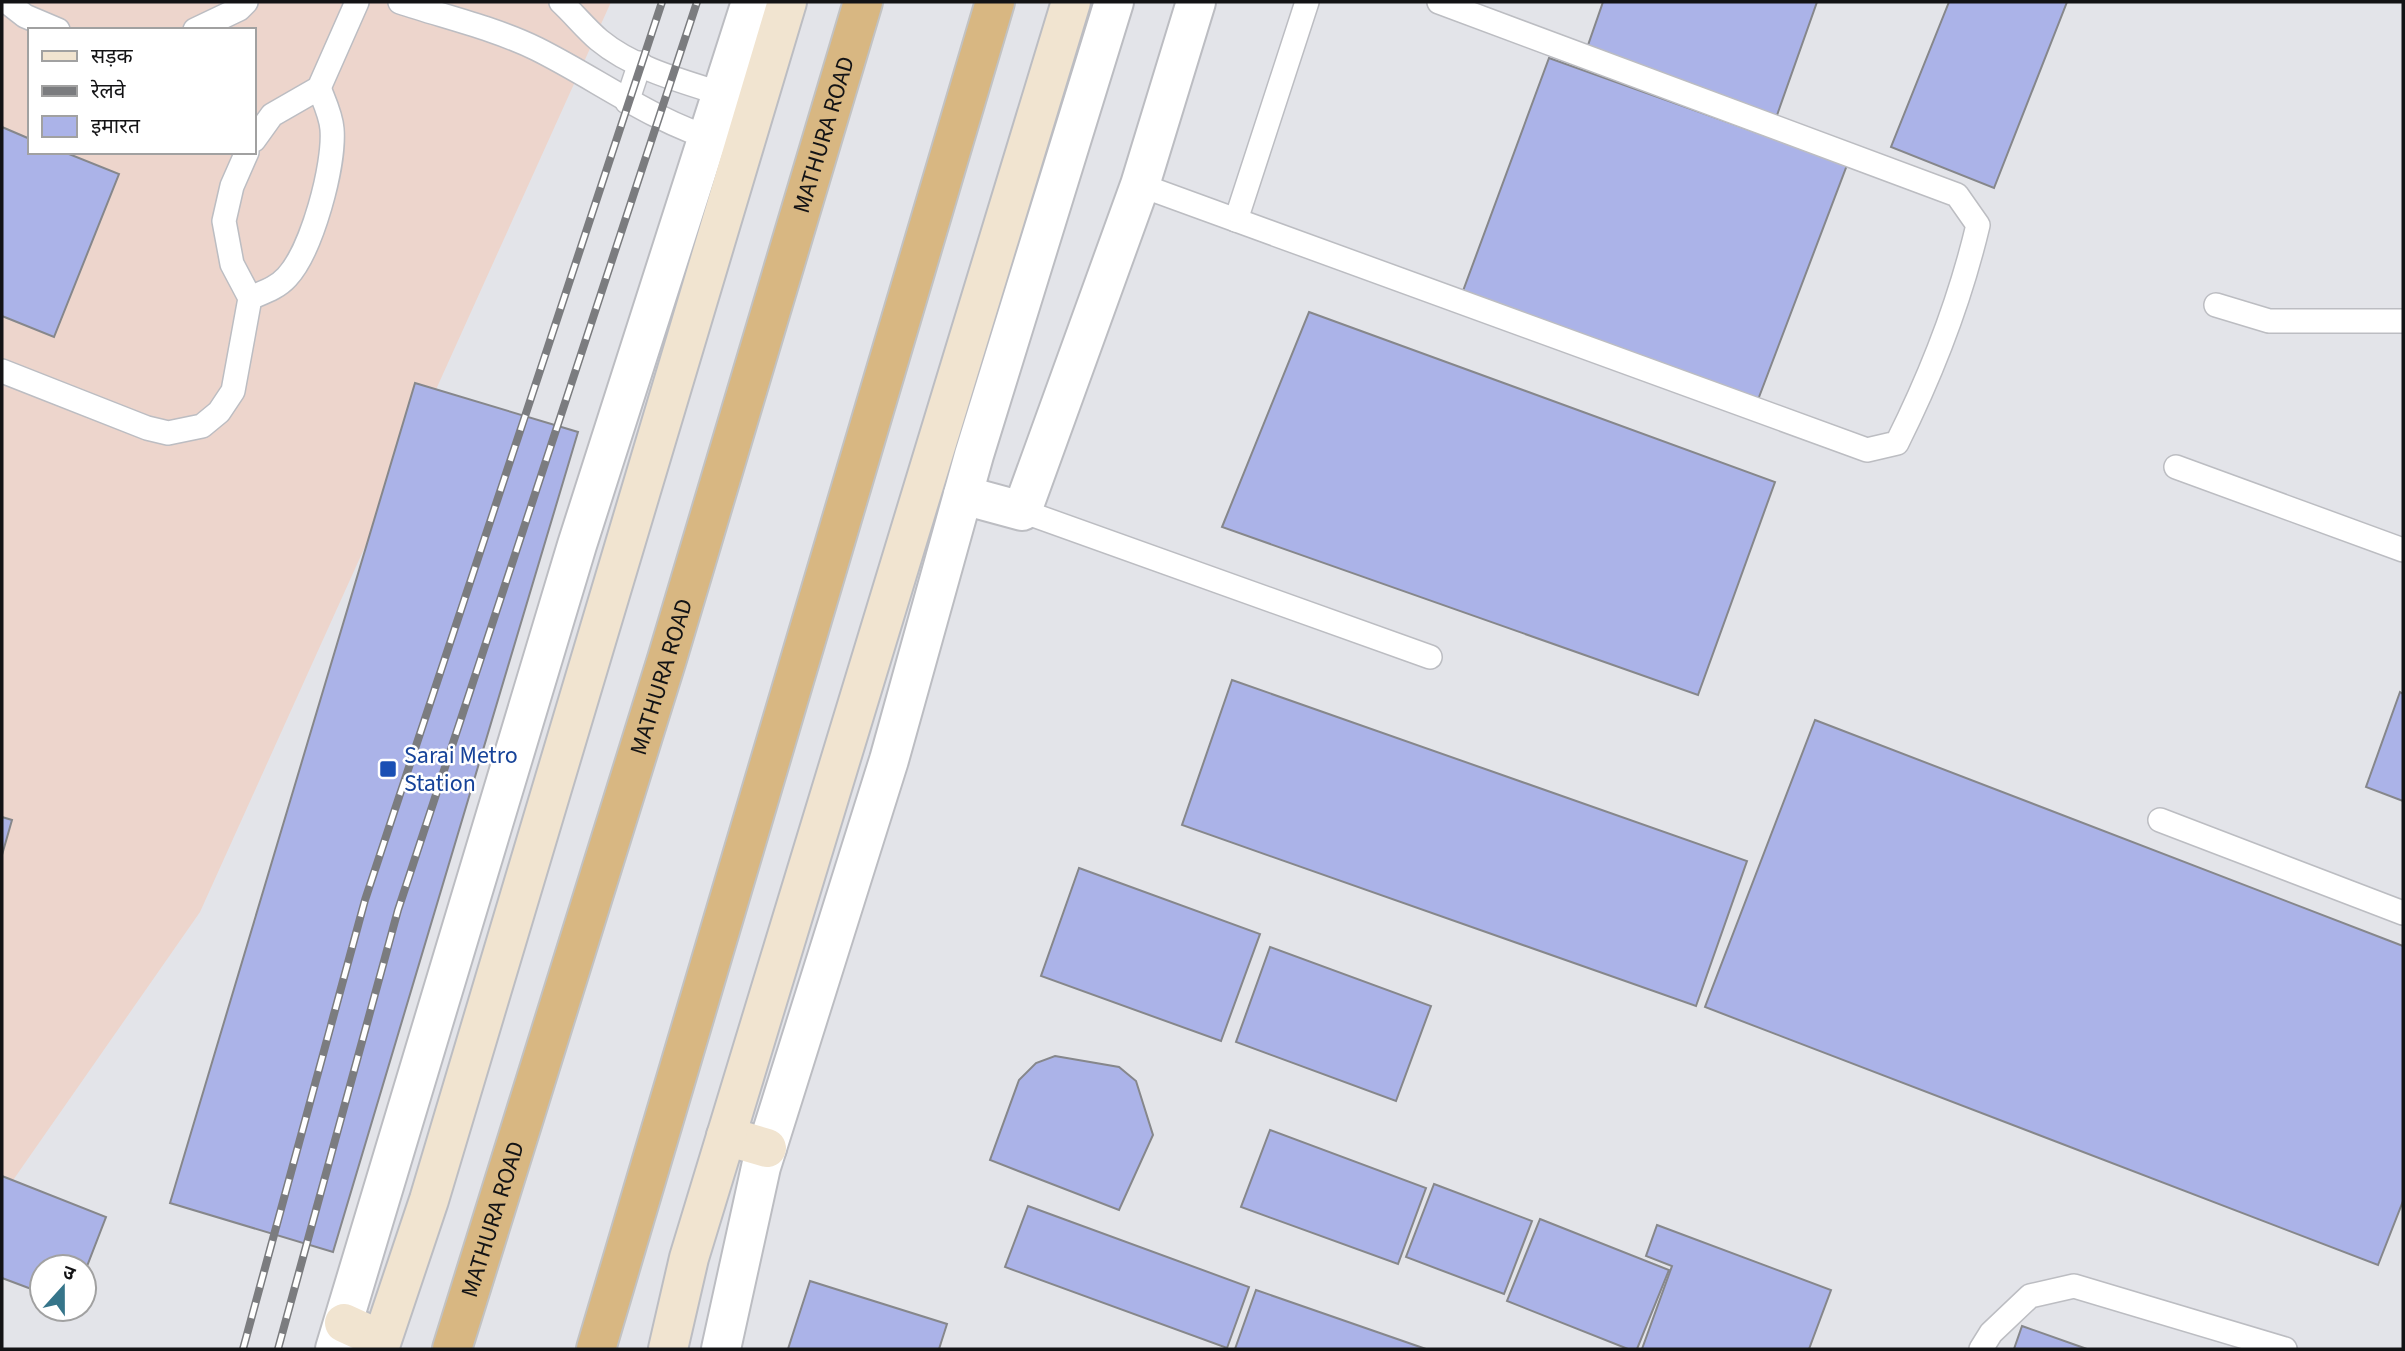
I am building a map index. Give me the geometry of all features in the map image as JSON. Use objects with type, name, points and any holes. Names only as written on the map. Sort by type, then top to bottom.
[{"type":"highway","name":"MATHURA ROAD","points":[[452,1349],[671,646],[863,2]]},
{"type":"highway","points":[[596,1349],[995,2]]},
{"type":"main road","points":[[340,1336],[380,1345],[429,1200],[739,98],[787,2]]},
{"type":"main road","points":[[668,1349],[689,1258],[1071,2]]},
{"type":"main road","points":[[726,1136],[767,1149]]},
{"type":"street","points":[[739,98],[751,2]]},
{"type":"street","points":[[721,1349],[767,1149],[888,760],[963,495],[1114,2]]},
{"type":"street","points":[[963,495],[1022,511],[1140,186],[1196,2]]},
{"type":"street","points":[[340,1336],[577,545],[726,142]]},
{"type":"lane","points":[[7,2],[25,16],[53,28]]},
{"type":"lane","points":[[199,28],[239,9],[246,2]]},
{"type":"lane","points":[[256,137],[272,114],[319,88],[357,2]]},
{"type":"lane","points":[[400,2],[537,49],[626,102],[689,132],[726,142]]},
{"type":"lane","points":[[561,2],[601,42],[689,85],[739,98]]},
{"type":"lane","points":[[1236,220],[1307,2]]},
{"type":"lane","points":[[1140,186],[1867,450],[1897,443],[1925,386],[1966,275],[1978,225],[1957,195],[1439,2]]},
{"type":"lane","points":[[626,102],[640,63]]},
{"type":"lane","points":[[250,298],[276,286],[288,276],[311,230],[325,181],[332,142],[330,116],[319,88]]},
{"type":"lane","points":[[2,371],[147,428],[168,433],[202,426],[219,412],[233,391],[250,298],[232,264],[224,221],[232,186],[246,154]]},
{"type":"lane","points":[[2216,305],[2269,321],[2403,321]]},
{"type":"lane","points":[[2176,467],[2403,550]]},
{"type":"lane","points":[[1022,511],[1430,657]]},
{"type":"lane","points":[[2160,820],[2403,913]]},
{"type":"lane","points":[[1981,1349],[1991,1333],[2030,1296],[2074,1286],[2286,1349]]},
{"type":"shaded area","points":[[2,2],[611,2],[200,912],[2,1196]]},
{"type":"building","points":[[1603,2],[1817,2],[1776,118],[1586,51]]},
{"type":"building","points":[[1949,2],[2067,2],[1994,188],[1891,147]]},
{"type":"building","points":[[1549,58],[1847,165],[1756,405],[1463,291]]},
{"type":"building","points":[[2,127],[28,138],[28,154],[69,154],[119,174],[54,337],[2,316]]},
{"type":"building","points":[[1309,312],[1775,482],[1698,695],[1222,527]]},
{"type":"building","name":"Sarai Metro Station","points":[[415,383],[578,432],[333,1252],[170,1203]]},
{"type":"building","points":[[1232,680],[1747,861],[1696,1006],[1182,825]]},
{"type":"building","points":[[2400,692],[2403,694],[2403,801],[2366,787]]},
{"type":"building","points":[[1815,720],[2403,946],[2403,1201],[2378,1265],[1705,1007]]},
{"type":"building","points":[[2,817],[12,820],[2,855]]},
{"type":"building","points":[[1079,868],[1260,934],[1221,1041],[1041,976]]},
{"type":"building","points":[[1270,947],[1431,1006],[1396,1101],[1236,1042]]},
{"type":"building","points":[[1055,1056],[1119,1067],[1136,1081],[1153,1135],[1119,1210],[990,1160],[1019,1080],[1036,1063]]},
{"type":"building","points":[[1270,1130],[1426,1188],[1398,1264],[1241,1207]]},
{"type":"building","points":[[2,1176],[106,1217],[92,1253],[28,1253],[28,1288],[2,1278]]},
{"type":"building","points":[[1434,1184],[1532,1221],[1504,1294],[1406,1257]]},
{"type":"building","points":[[1028,1206],[1249,1287],[1227,1348],[1005,1267]]},
{"type":"building","points":[[1540,1219],[1669,1270],[1637,1349],[1628,1349],[1507,1301]]},
{"type":"building","points":[[1657,1225],[1831,1290],[1809,1349],[1642,1349],[1672,1266],[1646,1256]]},
{"type":"building","points":[[810,1281],[947,1324],[939,1349],[788,1349]]},
{"type":"building","points":[[1256,1290],[1426,1349],[1235,1349]]},
{"type":"building","points":[[2022,1326],[2087,1349],[2014,1349]]},
{"type":"railway","points":[[243,1349],[365,900],[662,2]]},
{"type":"railway","points":[[278,1349],[398,910],[697,2]]},
{"type":"place","name":"Sarai Metro Station","points":[[388,769]]}]
